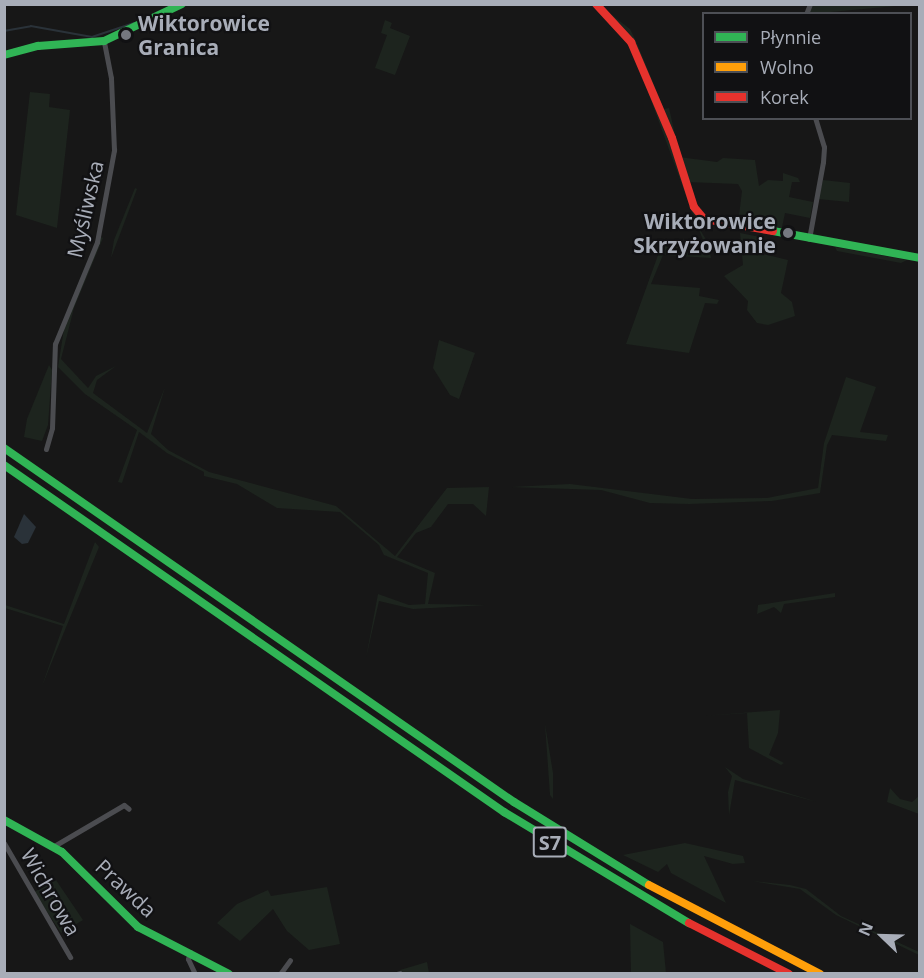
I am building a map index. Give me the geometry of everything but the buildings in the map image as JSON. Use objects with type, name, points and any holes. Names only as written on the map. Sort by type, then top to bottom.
[{"type":"main road","points":[[4,56],[38,46],[104,41],[182,4]]},
{"type":"main road","points":[[596,4],[625,31],[637,54],[700,215],[730,226],[920,258]]},
{"type":"main road","name":"S7","points":[[4,448],[514,802],[665,895],[820,974]]},
{"type":"main road","name":"S7","points":[[4,465],[504,812],[661,908],[789,974]]},
{"type":"main road","name":"Prawda","points":[[4,820],[54,846],[138,927],[229,974]]},
{"type":"street","name":"Myśliwska","points":[[46,449],[52,428],[55,344],[97,242],[114,150],[111,78],[104,41]]},
{"type":"street","points":[[809,239],[824,147],[816,120]]},
{"type":"street","points":[[54,846],[124,805],[129,809]]},
{"type":"street","name":"Wichrowa","points":[[4,843],[70,957]]},
{"type":"street","points":[[190,952],[188,959],[195,974]]},
{"type":"street","points":[[280,974],[290,960]]},
{"type":"shaded area","points":[[599,5],[630,29],[664,109],[669,108],[679,152],[634,40]]},
{"type":"shaded area","points":[[813,5],[896,5],[831,12],[810,12]]},
{"type":"shaded area","points":[[385,20],[392,23],[390,28],[410,36],[395,75],[375,68],[387,35],[381,33]]},
{"type":"shaded area","points":[[650,90],[696,216],[695,220],[648,92]]},
{"type":"shaded area","points":[[30,92],[50,94],[49,107],[70,110],[57,228],[16,215]]},
{"type":"shaded area","points":[[679,157],[717,162],[723,158],[755,160],[759,186],[768,180],[783,181],[783,173],[798,178],[800,182],[792,182],[789,197],[813,202],[810,218],[785,213],[781,232],[738,224],[742,191],[738,184],[687,182]]},
{"type":"shaded area","points":[[823,180],[850,183],[849,202],[818,199]]},
{"type":"shaded area","points":[[135,188],[137,189],[111,258],[114,240]]},
{"type":"shaded area","points":[[696,223],[708,243],[711,258],[663,255],[651,284],[700,288],[699,296],[719,300],[717,304],[705,303],[689,353],[626,344],[662,244],[704,242]]},
{"type":"shaded area","points":[[740,233],[760,237],[759,253],[788,260],[781,293],[792,302],[795,316],[768,325],[757,323],[747,310],[748,301],[724,276],[743,265]]},
{"type":"shaded area","points":[[99,236],[103,238],[74,308],[61,359],[88,388],[96,376],[116,366],[97,380],[93,393],[147,433],[165,387],[151,434],[168,450],[209,472],[336,506],[395,556],[447,488],[489,487],[486,516],[473,504],[448,504],[431,527],[416,533],[397,557],[435,573],[428,604],[487,605],[413,609],[379,601],[366,658],[378,594],[409,605],[425,604],[428,573],[384,555],[379,545],[340,512],[277,508],[237,484],[204,476],[204,472],[167,453],[139,432],[122,483],[118,482],[137,430],[85,394],[58,367],[65,323],[89,270]]},
{"type":"shaded area","points":[[835,247],[907,260],[901,263],[837,251]]},
{"type":"shaded area","points":[[439,340],[475,353],[459,399],[450,395],[433,368]]},
{"type":"shaded area","points":[[49,365],[52,370],[48,425],[42,441],[24,437],[27,419]]},
{"type":"shaded area","points":[[846,377],[876,387],[860,432],[888,435],[886,441],[832,435],[827,445],[820,493],[772,501],[689,504],[650,503],[601,490],[511,487],[570,484],[692,499],[767,498],[818,488],[824,443]]},
{"type":"shaded area","points":[[24,514],[36,527],[28,543],[22,544],[14,537]]},
{"type":"shaded area","points":[[95,542],[99,547],[42,686],[63,626],[5,608],[5,605],[64,624]]},
{"type":"shaded area","points":[[835,593],[835,597],[784,604],[781,613],[774,607],[757,614],[758,605]]},
{"type":"shaded area","points":[[780,710],[778,733],[769,755],[784,763],[781,765],[749,748],[747,713],[702,716]]},
{"type":"shaded area","points":[[545,724],[553,773],[553,799],[550,795]]},
{"type":"shaded area","points":[[725,767],[743,779],[817,802],[735,780],[729,815],[728,792],[732,776]]},
{"type":"shaded area","points":[[890,788],[900,799],[912,802],[919,796],[919,814],[887,802]]},
{"type":"shaded area","points":[[685,843],[743,856],[745,863],[733,864],[704,856],[726,903],[671,873],[667,864],[658,872],[623,855]]},
{"type":"shaded area","points":[[56,880],[83,920],[61,933],[34,892]]},
{"type":"shaded area","points":[[752,881],[806,889],[841,916],[919,952],[919,955],[836,915],[800,889]]},
{"type":"shaded area","points":[[327,887],[340,944],[309,950],[287,931],[273,909],[240,941],[217,923],[237,904],[268,890],[271,896]]},
{"type":"shaded area","points":[[630,924],[663,942],[666,973],[631,973]]},
{"type":"shaded area","points":[[427,962],[429,973],[401,973],[400,970]]},
{"type":"waterway","points":[[4,31],[31,26],[92,37],[134,23]]},
{"type":"traffic: fast","points":[[4,55],[38,46],[104,41],[182,4]]},
{"type":"traffic: fast","points":[[773,231],[920,258]]},
{"type":"traffic: fast","points":[[4,448],[514,802],[649,885]]},
{"type":"traffic: fast","points":[[4,465],[504,812],[689,923]]},
{"type":"traffic: fast","points":[[4,820],[62,852],[138,927],[229,974]]},
{"type":"traffic: slow","points":[[649,885],[820,974]]},
{"type":"traffic: jam","points":[[596,4],[631,42],[672,138],[694,207],[704,219],[773,231]]},
{"type":"traffic: jam","points":[[689,923],[789,974]]},
{"type":"place","name":"Wiktorowice Granica","points":[[126,35]]},
{"type":"place","name":"Wiktorowice Skrzyżowanie","points":[[788,233]]}]
